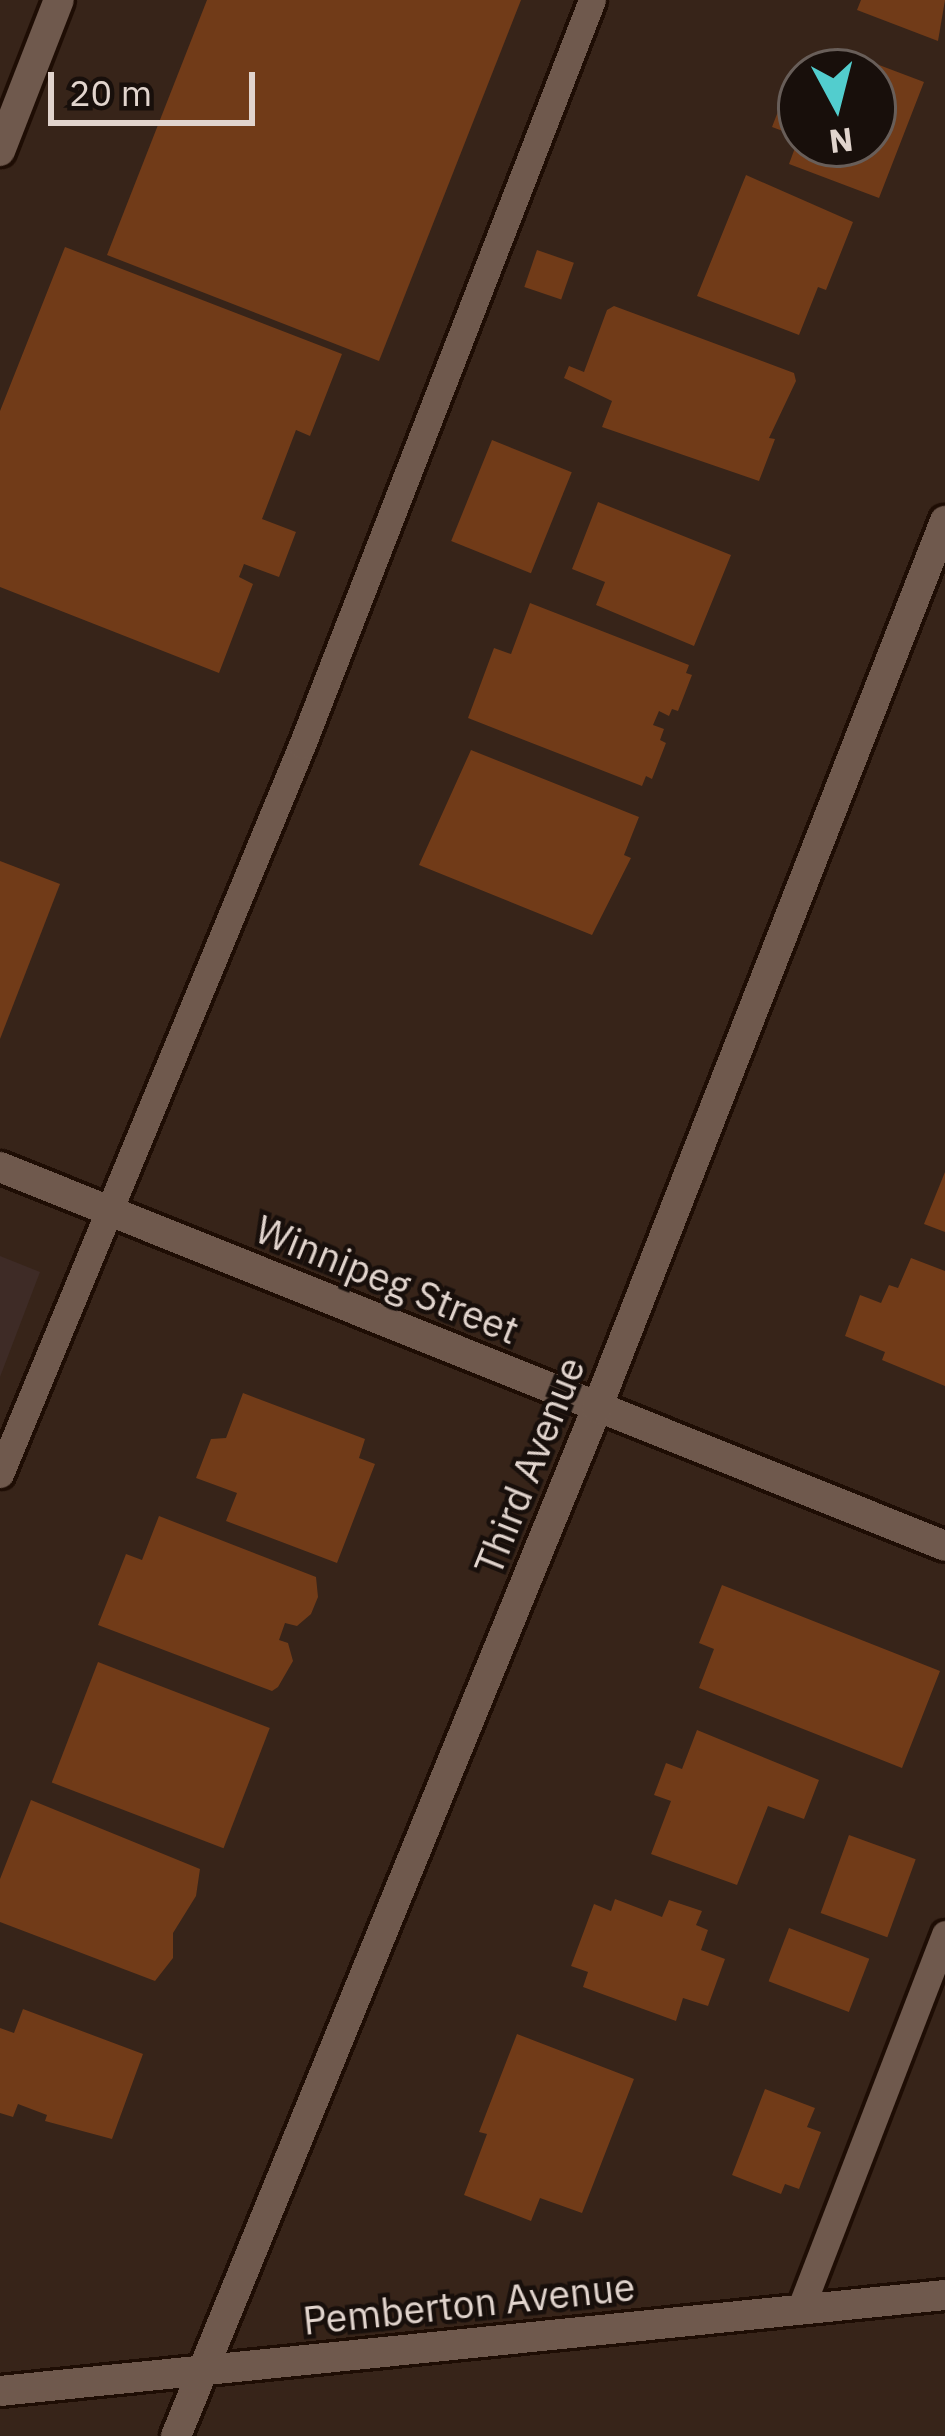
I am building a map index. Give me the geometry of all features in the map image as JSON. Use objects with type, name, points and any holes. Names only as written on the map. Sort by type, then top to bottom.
[{"type":"street","points":[[0,151],[59,0]]},
{"type":"street","name":"Third Avenue","points":[[176,2436],[597,1408],[945,521]]},
{"type":"street","name":"Winnipeg Street","points":[[0,1167],[945,1546]]},
{"type":"street","name":"Pemberton Avenue","points":[[0,2391],[945,2295]]},
{"type":"lane","points":[[0,1474],[106,1208],[302,745],[592,0]]},
{"type":"lane","points":[[800,2310],[945,1934]]},
{"type":"shaded area","points":[[0,1256],[40,1272],[0,1377]]},
{"type":"building","points":[[207,0],[521,0],[379,361],[107,255]]},
{"type":"building","points":[[861,0],[945,0],[938,41],[857,10]]},
{"type":"building","points":[[897,72],[924,82],[897,152]]},
{"type":"building","points":[[800,168],[891,168],[879,198]]},
{"type":"building","points":[[746,175],[853,222],[826,290],[818,287],[799,335],[697,296]]},
{"type":"building","points":[[65,247],[342,354],[310,436],[296,430],[262,519],[296,532],[279,577],[244,564],[239,577],[253,584],[219,673],[0,587],[0,411]]},
{"type":"building","points":[[537,250],[574,263],[561,300],[524,287]]},
{"type":"building","points":[[614,306],[794,373],[796,381],[769,438],[775,439],[759,481],[602,427],[612,401],[564,378],[569,366],[584,372],[607,310]]},
{"type":"building","points":[[492,440],[572,472],[531,573],[451,541]]},
{"type":"building","points":[[598,502],[731,555],[694,646],[596,605],[605,582],[572,569]]},
{"type":"building","points":[[530,603],[689,665],[686,673],[692,675],[678,711],[672,709],[669,716],[659,711],[653,725],[664,729],[660,740],[666,743],[652,779],[646,776],[642,786],[468,718],[494,648],[511,654]]},
{"type":"building","points":[[471,750],[639,817],[624,855],[631,858],[592,935],[419,865]]},
{"type":"building","points":[[0,861],[60,884],[0,1039]]},
{"type":"building","points":[[945,1172],[945,1232],[924,1224]]},
{"type":"building","points":[[911,1258],[945,1271],[945,1386],[882,1360],[885,1352],[845,1336],[860,1295],[881,1303],[889,1285],[898,1288]]},
{"type":"building","points":[[243,1393],[365,1439],[359,1458],[375,1464],[337,1563],[226,1521],[237,1493],[196,1478],[211,1439],[226,1438]]},
{"type":"building","points":[[159,1516],[316,1577],[318,1597],[311,1614],[297,1626],[285,1623],[279,1640],[288,1643],[293,1661],[278,1687],[272,1691],[98,1625],[126,1554],[142,1560]]},
{"type":"building","points":[[722,1585],[940,1671],[902,1768],[699,1688],[714,1649],[699,1643]]},
{"type":"building","points":[[98,1662],[270,1728],[224,1848],[52,1782]]},
{"type":"building","points":[[697,1730],[819,1780],[804,1819],[768,1806],[737,1885],[651,1854],[671,1801],[654,1795],[666,1763],[682,1769]]},
{"type":"building","points":[[31,1800],[200,1869],[196,1896],[173,1933],[173,1958],[155,1981],[0,1922],[0,1879]]},
{"type":"building","points":[[849,1835],[916,1859],[887,1937],[821,1913]]},
{"type":"building","points":[[615,1899],[662,1917],[669,1900],[702,1911],[696,1925],[708,1930],[701,1950],[725,1959],[708,2006],[683,1998],[676,2021],[583,1987],[588,1972],[571,1966],[594,1904],[611,1911]]},
{"type":"building","points":[[789,1928],[869,1959],[849,2012],[769,1981]]},
{"type":"building","points":[[23,2009],[143,2054],[112,2139],[45,2121],[47,2115],[18,2104],[13,2117],[0,2113],[0,2028],[14,2033]]},
{"type":"building","points":[[517,2034],[634,2079],[582,2213],[540,2198],[531,2221],[464,2195],[487,2134],[479,2132]]},
{"type":"building","points":[[765,2089],[815,2108],[807,2127],[821,2132],[799,2189],[785,2184],[781,2194],[732,2175]]}]
